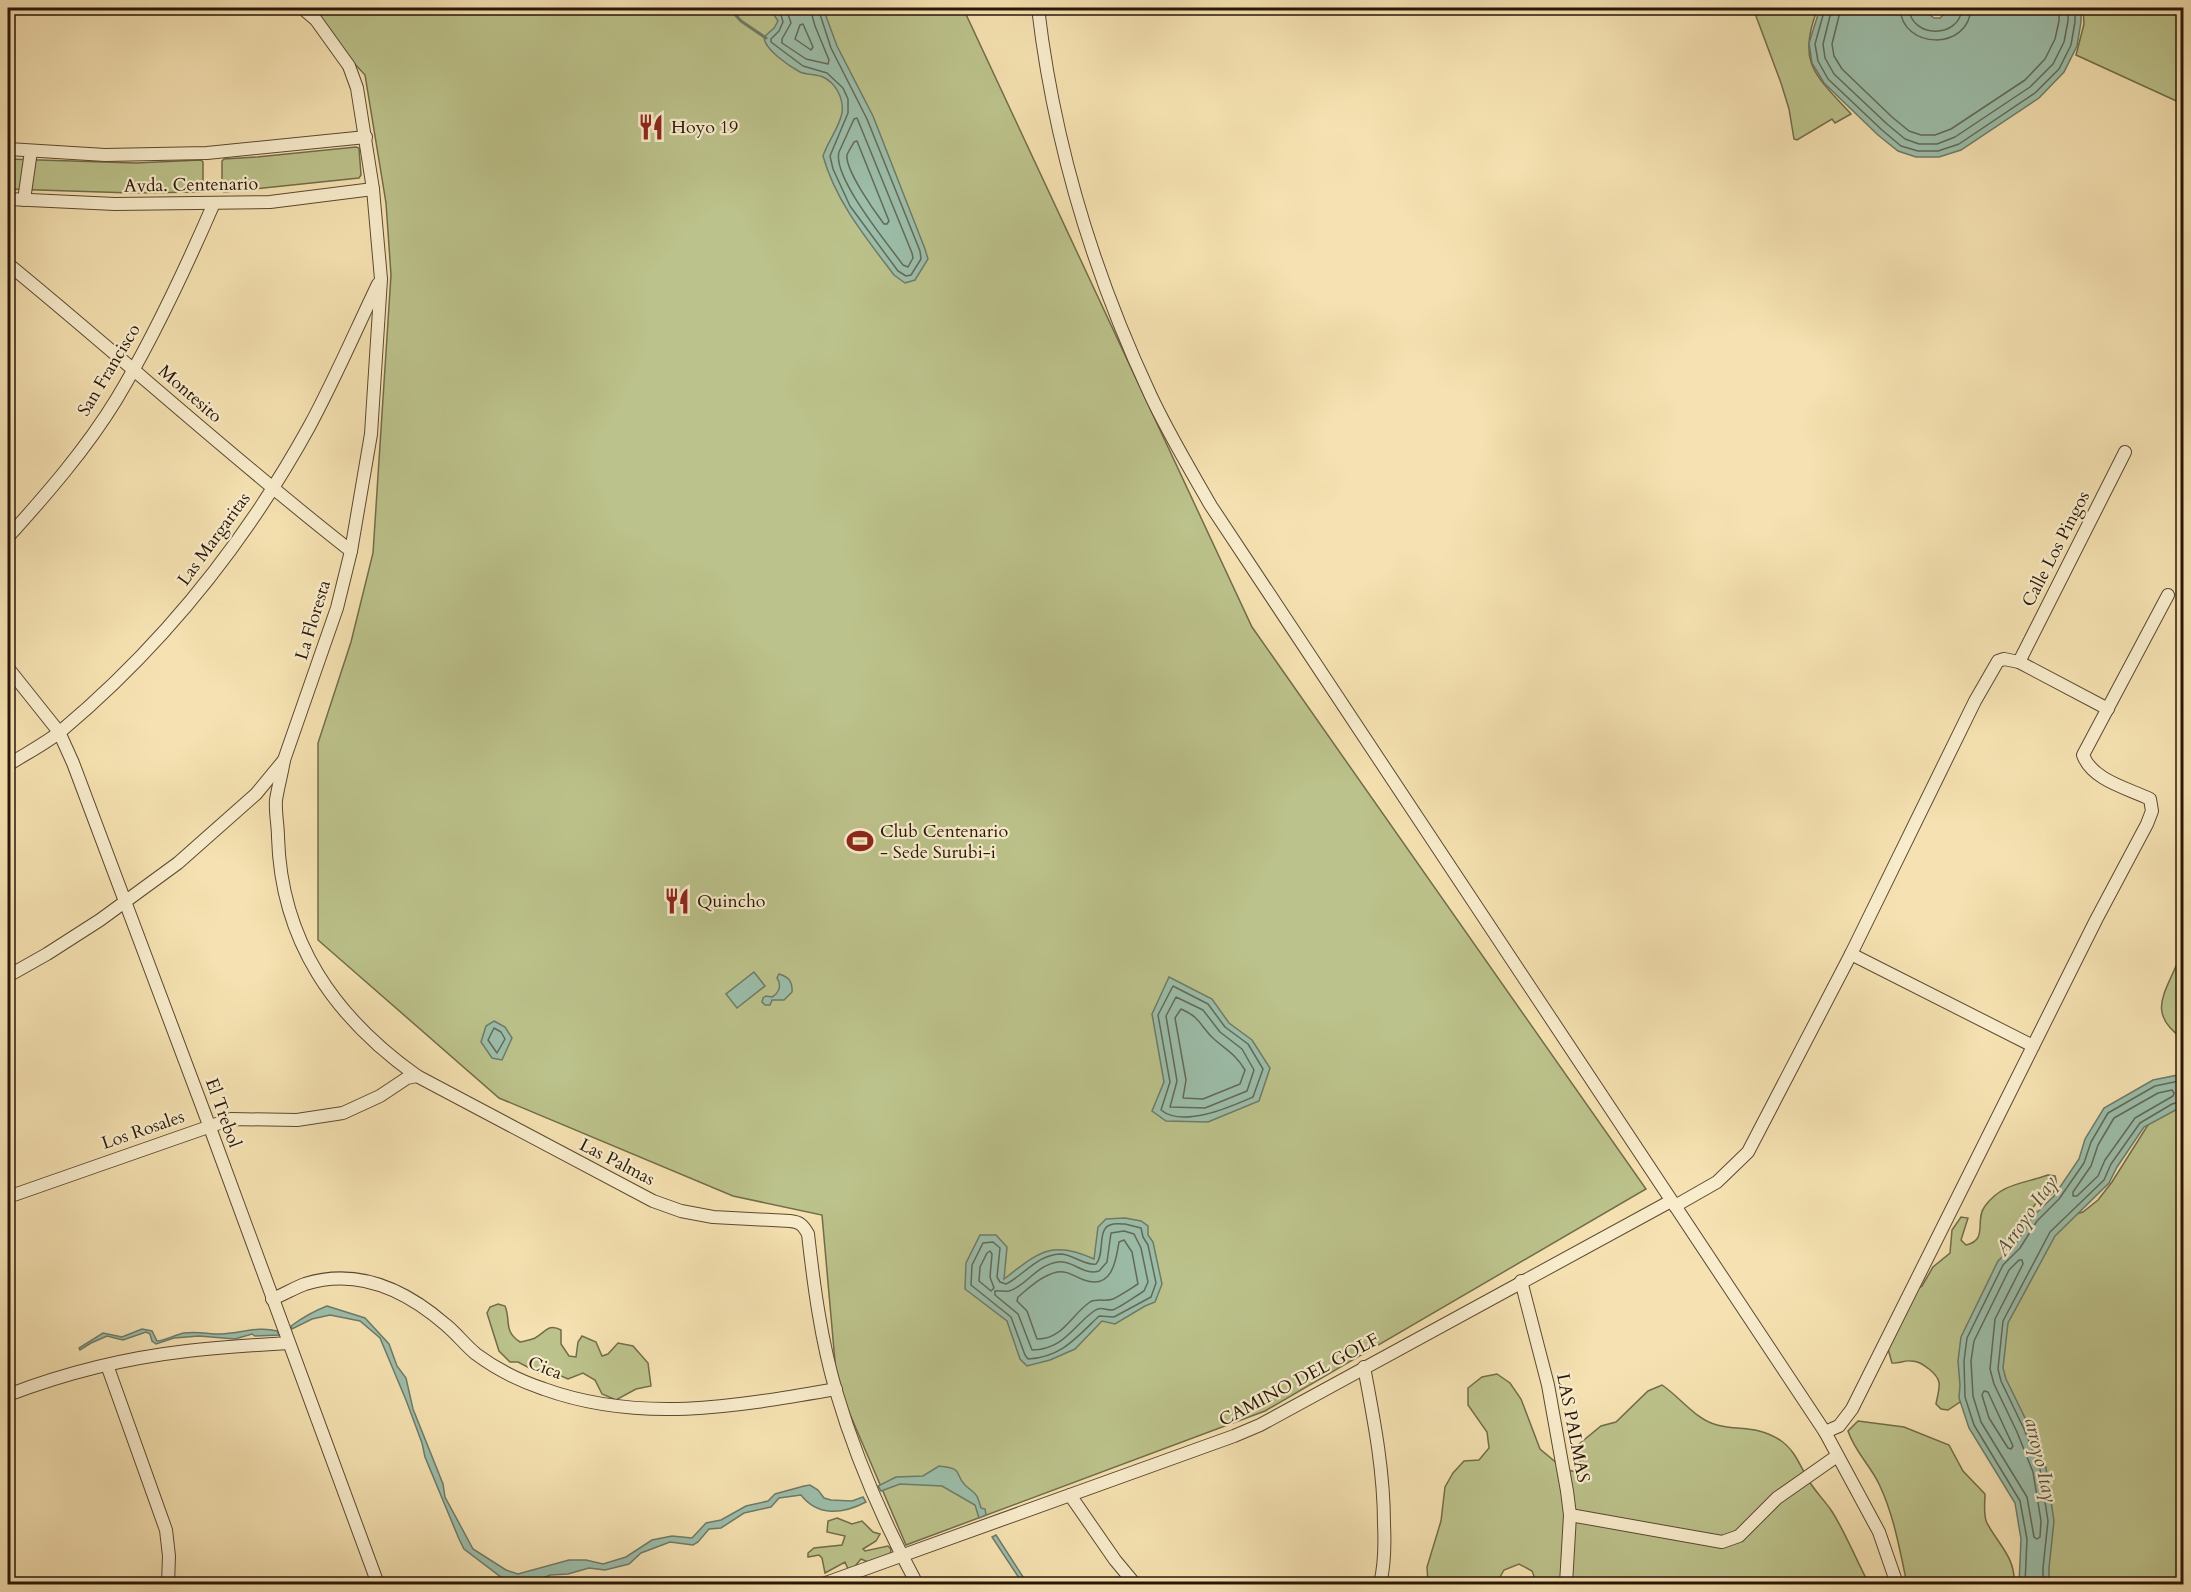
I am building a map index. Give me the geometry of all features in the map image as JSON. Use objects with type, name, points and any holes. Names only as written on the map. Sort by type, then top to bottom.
[{"type":"street","name":"La Floresta","points":[[8,976],[56,948],[178,863],[256,794],[284,760],[337,608],[351,551],[371,434],[381,279],[373,189],[357,88],[349,66],[316,20],[302,8]]},
{"type":"street","points":[[1038,8],[1059,140],[1074,196],[1121,327],[1150,395],[1178,447],[1211,506],[1825,1432],[1879,1532],[1897,1584]]},
{"type":"street","name":"Avda. Centenario","points":[[8,149],[105,155],[207,153],[366,136]]},
{"type":"street","points":[[24,200],[31,151]]},
{"type":"street","name":"Avda. Centenario","points":[[8,199],[115,204],[270,202],[373,189]]},
{"type":"street","name":"San Francisco","points":[[8,537],[67,468],[115,402],[184,272],[214,203]]},
{"type":"street","name":"Montesito","points":[[8,264],[134,369],[272,489],[351,551]]},
{"type":"street","name":"Las Margaritas","points":[[8,765],[59,732],[125,672],[187,606],[215,572],[272,489],[309,426],[381,279]]},
{"type":"street","name":"Calle Los Pingos","points":[[2019,662],[2125,452]]},
{"type":"street","points":[[1825,1432],[1839,1426],[1852,1409],[2096,920],[2148,824],[2152,811],[2150,799],[2097,774],[2085,761],[2083,755],[2168,596]]},
{"type":"street","name":"CAMINO DEL GOLF","points":[[823,1584],[1260,1425],[1521,1281],[1717,1182],[1748,1152],[1851,954],[1992,669],[1998,661],[2004,659],[2019,662]]},
{"type":"street","points":[[2019,662],[2108,709]]},
{"type":"street","name":"El Trebol","points":[[8,668],[59,732],[73,763],[378,1584]]},
{"type":"street","name":"Las Palmas","points":[[284,760],[276,801],[278,848],[283,889],[294,925],[327,991],[349,1017],[390,1056],[417,1076],[653,1201],[681,1211],[712,1217],[798,1222],[804,1227],[808,1234],[815,1293],[836,1389],[853,1445],[870,1488],[917,1584]]},
{"type":"street","points":[[256,794],[264,791],[276,801]]},
{"type":"street","points":[[1851,954],[2033,1046]]},
{"type":"street","points":[[390,1056],[395,1067],[394,1085]]},
{"type":"street","name":"Los Rosales","points":[[8,1197],[231,1119],[297,1120],[344,1113],[380,1096],[394,1085],[417,1076]]},
{"type":"street","name":"Cica","points":[[272,1299],[305,1284],[332,1280],[356,1280],[381,1284],[410,1298],[430,1312],[474,1352],[496,1367],[544,1389],[607,1405],[646,1409],[700,1410],[836,1389]]},
{"type":"street","name":"LAS PALMAS","points":[[1521,1281],[1548,1385],[1570,1515],[1566,1584]]},
{"type":"street","points":[[8,1395],[78,1371],[107,1365],[185,1351],[288,1343]]},
{"type":"street","points":[[107,1365],[166,1530],[169,1556],[168,1584]]},
{"type":"street","points":[[1364,1367],[1379,1445],[1384,1496],[1385,1561],[1380,1584]]},
{"type":"street","points":[[1570,1515],[1722,1542],[1739,1536],[1777,1498],[1837,1456]]},
{"type":"street","points":[[1070,1495],[1115,1560],[1135,1584]]},
{"type":"green space","name":"Club Centenario - Sede Surubi-i","points":[[304,8],[963,8],[1252,627],[1646,1189],[1265,1411],[906,1545],[837,1384],[822,1215],[733,1196],[499,1098],[318,940],[318,743],[351,642],[373,553],[391,275],[386,203],[365,75]]},
{"type":"green space","points":[[1753,8],[1818,8],[1812,26],[1809,55],[1819,78],[1851,114],[1835,123],[1832,119],[1797,140],[1794,139],[1789,109],[1781,83]]},
{"type":"green space","points":[[2083,8],[2183,8],[2183,104],[2076,55],[2084,24]]},
{"type":"green space","points":[[359,148],[361,175],[359,178],[224,192],[222,190],[222,161],[224,159]]},
{"type":"green space","points":[[8,159],[136,163],[201,160],[203,162],[203,190],[200,192],[132,193],[8,189]]},
{"type":"green space","points":[[2183,956],[2183,1039],[2165,1020],[2162,1002],[2179,959]]},
{"type":"green space","points":[[2183,1105],[2183,1584],[2032,1584],[1989,1337],[2014,1284],[2068,1216],[2083,1212],[2098,1200],[2151,1120]]},
{"type":"green space","points":[[2048,1175],[2055,1176],[2055,1190],[2049,1197],[2036,1203],[2032,1209],[2044,1216],[1960,1402],[1948,1410],[1941,1409],[1936,1404],[1939,1381],[1934,1373],[1916,1362],[1892,1363],[1888,1349],[1904,1299],[1922,1286],[1933,1267],[1950,1253],[1952,1230],[1961,1217],[1968,1218],[1961,1240],[1966,1245],[1977,1239],[1982,1211],[1992,1198],[2006,1188]]},
{"type":"green space","points":[[498,1304],[505,1306],[511,1334],[520,1342],[535,1338],[553,1327],[561,1330],[561,1344],[569,1356],[576,1357],[578,1342],[582,1336],[596,1342],[602,1356],[608,1354],[618,1343],[633,1346],[648,1363],[651,1386],[636,1389],[616,1400],[602,1394],[595,1380],[583,1373],[568,1379],[554,1373],[539,1373],[518,1362],[510,1362],[499,1351],[487,1313],[490,1307]]},
{"type":"green space","points":[[1497,1374],[1510,1383],[1521,1399],[1540,1449],[1564,1469],[1580,1473],[1579,1444],[1601,1426],[1616,1422],[1648,1391],[1662,1385],[1709,1422],[1726,1427],[1756,1430],[1780,1440],[1793,1453],[1811,1485],[1831,1510],[1869,1584],[1537,1584],[1532,1571],[1519,1564],[1504,1570],[1496,1584],[1428,1584],[1427,1567],[1441,1521],[1445,1487],[1453,1473],[1464,1461],[1479,1460],[1489,1448],[1487,1432],[1468,1405],[1468,1388],[1482,1377]]},
{"type":"green space","points":[[1858,1421],[1904,1427],[1949,1445],[1963,1471],[1985,1494],[1986,1520],[2009,1559],[2014,1584],[1907,1584],[1889,1508],[1875,1477],[1848,1431]]},
{"type":"green space","points":[[837,1518],[852,1524],[862,1521],[873,1532],[880,1534],[876,1541],[863,1549],[865,1551],[888,1546],[891,1549],[890,1556],[875,1565],[861,1559],[852,1570],[848,1569],[845,1562],[825,1573],[822,1558],[819,1555],[808,1557],[808,1553],[814,1548],[842,1545],[845,1536],[827,1532],[828,1521]]},
{"type":"water","points":[[773,8],[823,8],[837,46],[873,116],[925,249],[928,259],[915,280],[905,283],[894,275],[853,219],[836,189],[823,156],[841,119],[840,97],[828,80],[800,72],[768,47],[764,37],[778,21]]},
{"type":"water","points":[[1820,8],[1921,8],[1934,18],[1940,18],[1950,8],[2081,8],[2081,22],[2077,46],[2064,72],[2039,98],[1961,150],[1939,157],[1916,157],[1898,151],[1878,135],[1824,83],[1812,63],[1809,43]]},
{"type":"water","points":[[754,972],[765,986],[737,1008],[726,994]]},
{"type":"water","points":[[779,974],[790,980],[792,992],[784,1000],[772,1000],[770,1005],[765,1005],[762,1002],[763,998],[772,997],[778,991]]},
{"type":"water","points":[[1169,977],[1212,999],[1229,1023],[1252,1040],[1270,1068],[1259,1101],[1208,1122],[1166,1121],[1152,1111],[1164,1082],[1152,1014]]},
{"type":"water","points":[[494,1021],[505,1027],[512,1038],[502,1060],[492,1058],[481,1042],[486,1026]]},
{"type":"water","name":"arroyo Itay","points":[[2183,1074],[2183,1106],[2144,1127],[2109,1183],[2055,1236],[2008,1323],[2003,1368],[2046,1468],[2054,1521],[2049,1584],[2019,1584],[2021,1539],[2015,1503],[1969,1428],[1959,1398],[1958,1361],[1961,1337],[1998,1261],[2015,1245],[2032,1217],[2054,1196],[2079,1159],[2085,1139],[2104,1108],[2153,1080]]},
{"type":"water","points":[[1125,1218],[1141,1221],[1148,1226],[1148,1235],[1153,1242],[1162,1284],[1155,1302],[1115,1324],[1102,1321],[1075,1349],[1050,1360],[1027,1366],[1020,1359],[1007,1321],[965,1289],[966,1263],[980,1235],[996,1235],[1007,1247],[1004,1279],[1026,1262],[1046,1252],[1067,1250],[1094,1259],[1098,1227],[1106,1219]]},
{"type":"water","points":[[327,1306],[365,1318],[389,1344],[397,1366],[406,1378],[413,1409],[443,1484],[445,1497],[473,1549],[506,1570],[518,1574],[569,1560],[586,1560],[603,1564],[626,1557],[652,1540],[672,1536],[692,1538],[706,1523],[721,1520],[746,1506],[768,1501],[775,1494],[804,1486],[810,1485],[824,1498],[831,1500],[852,1501],[863,1497],[866,1502],[849,1509],[831,1511],[815,1507],[801,1495],[779,1498],[771,1507],[744,1513],[721,1528],[709,1529],[693,1545],[670,1542],[641,1553],[629,1564],[605,1570],[589,1568],[568,1574],[550,1575],[529,1584],[510,1584],[464,1549],[425,1457],[406,1400],[380,1338],[360,1321],[330,1315],[312,1319],[292,1329],[291,1326],[299,1320]]},
{"type":"water","points":[[142,1329],[152,1331],[157,1341],[189,1332],[221,1334],[263,1329],[277,1331],[279,1335],[255,1336],[252,1334],[235,1339],[199,1336],[174,1338],[156,1344],[146,1332],[123,1340],[107,1336],[80,1350],[79,1348],[103,1333],[122,1337]]},
{"type":"water","points":[[939,1466],[957,1472],[965,1485],[976,1494],[986,1515],[979,1518],[975,1505],[942,1486],[900,1484],[881,1491],[878,1486],[896,1477],[923,1476]]},
{"type":"water","points":[[996,1535],[1029,1584],[1023,1584],[992,1537]]},
{"type":"waterway","points":[[729,8],[741,21],[766,38]]},
{"type":"place","name":"Hoyo 19","points":[[651,127]]},
{"type":"place","name":"Club Centenario - Sede Surubi-i","points":[[860,841]]},
{"type":"place","name":"Quincho","points":[[677,901]]},
{"type":"water label","name":"Arroyo Itay","points":[[2026,1216]]}]
